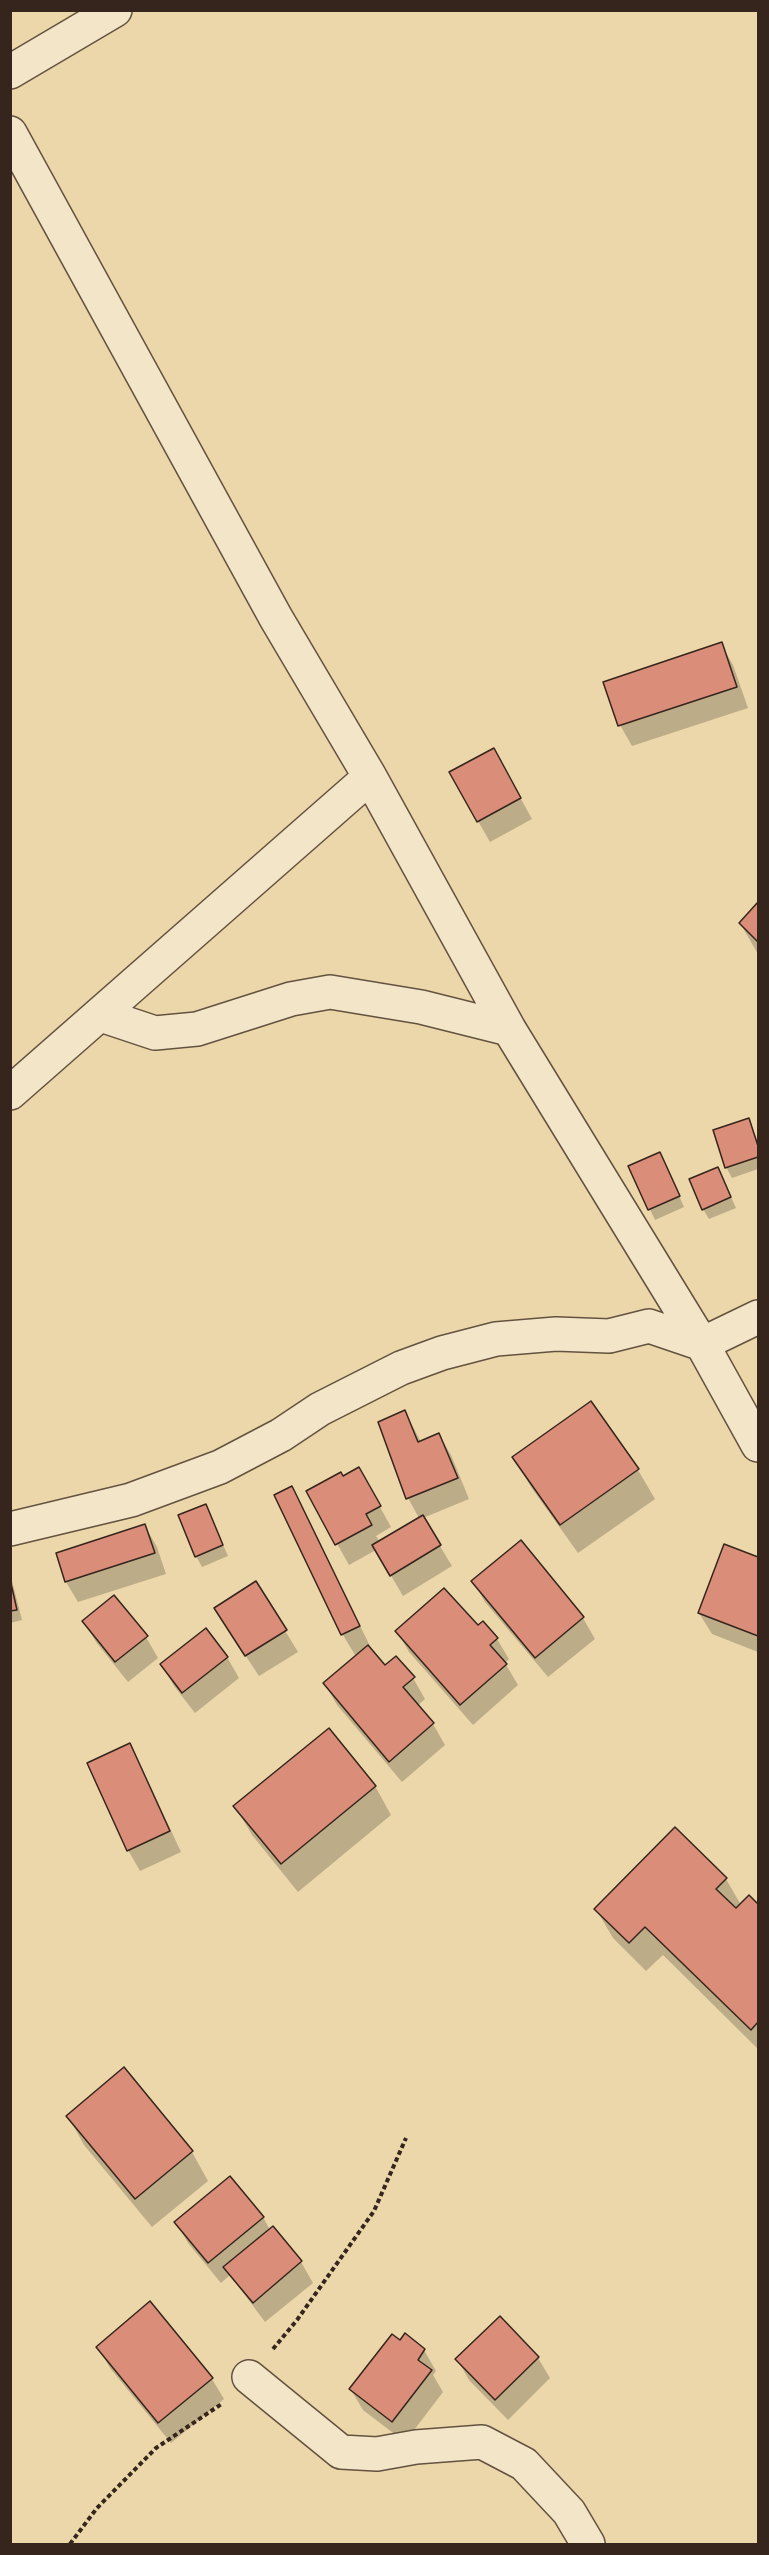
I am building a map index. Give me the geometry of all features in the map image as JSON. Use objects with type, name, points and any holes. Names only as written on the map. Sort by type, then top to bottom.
[{"type":"street","points":[[10,72],[115,10]]},
{"type":"street","points":[[10,133],[276,618],[370,777],[509,1029],[702,1344],[759,1445]]},
{"type":"street","points":[[10,1093],[101,1016],[370,777]]},
{"type":"street","points":[[101,1016],[155,1033],[197,1029],[291,999],[330,992],[422,1007],[509,1029]]},
{"type":"street","points":[[10,1529],[131,1500],[220,1467],[280,1435],[320,1409],[401,1368],[442,1353],[496,1338],[556,1334],[609,1336],[649,1326],[702,1344],[759,1317]]},
{"type":"street","points":[[249,2377],[341,2452],[377,2454],[416,2447],[482,2442],[524,2464],[568,2512],[588,2544]]},
{"type":"building","points":[[722,642],[737,687],[618,726],[603,682]]},
{"type":"building","points":[[494,748],[521,798],[477,822],[449,772]]},
{"type":"building","points":[[758,902],[758,942],[739,923]]},
{"type":"building","points":[[749,1118],[758,1146],[758,1157],[725,1168],[713,1130]]},
{"type":"building","points":[[660,1152],[680,1196],[648,1210],[628,1166]]},
{"type":"building","points":[[718,1167],[731,1197],[702,1210],[689,1179]]},
{"type":"building","points":[[591,1401],[639,1469],[560,1525],[512,1457]]},
{"type":"building","points":[[405,1410],[418,1442],[439,1433],[458,1478],[406,1499],[378,1422]]},
{"type":"building","points":[[359,1467],[381,1506],[366,1514],[372,1525],[335,1545],[306,1491],[341,1472],[343,1476]]},
{"type":"building","points":[[292,1486],[360,1626],[341,1635],[274,1495]]},
{"type":"building","points":[[206,1504],[223,1545],[195,1557],[178,1515]]},
{"type":"building","points":[[423,1515],[441,1545],[390,1576],[372,1545]]},
{"type":"building","points":[[145,1524],[155,1553],[65,1582],[56,1553]]},
{"type":"building","points":[[521,1540],[584,1617],[535,1658],[471,1581]]},
{"type":"building","points":[[724,1544],[758,1557],[758,1636],[698,1613]]},
{"type":"building","points":[[10,1579],[17,1610],[10,1611]]},
{"type":"building","points":[[256,1581],[287,1630],[245,1656],[214,1608]]},
{"type":"building","points":[[444,1588],[478,1625],[483,1621],[498,1638],[490,1645],[507,1664],[460,1705],[395,1631]]},
{"type":"building","points":[[114,1595],[148,1636],[115,1662],[82,1621]]},
{"type":"building","points":[[206,1628],[228,1657],[182,1693],[160,1664]]},
{"type":"building","points":[[368,1645],[385,1665],[396,1656],[415,1677],[403,1687],[434,1723],[389,1762],[323,1683]]},
{"type":"building","points":[[329,1728],[376,1786],[281,1864],[233,1806]]},
{"type":"building","points":[[130,1743],[170,1831],[127,1851],[87,1763]]},
{"type":"building","points":[[675,1827],[727,1878],[716,1889],[736,1908],[749,1895],[758,1904],[758,2022],[751,2030],[645,1927],[629,1943],[594,1909]]},
{"type":"building","points":[[124,2067],[193,2151],[135,2199],[66,2116]]},
{"type":"building","points":[[230,2176],[264,2217],[208,2263],[174,2222]]},
{"type":"building","points":[[273,2226],[302,2261],[253,2303],[223,2267]]},
{"type":"building","points":[[150,2301],[213,2378],[158,2423],[96,2347]]},
{"type":"building","points":[[500,2316],[539,2357],[495,2400],[455,2359]]},
{"type":"building","points":[[405,2333],[425,2349],[418,2360],[432,2370],[392,2422],[349,2389],[392,2334],[400,2340]]}]
